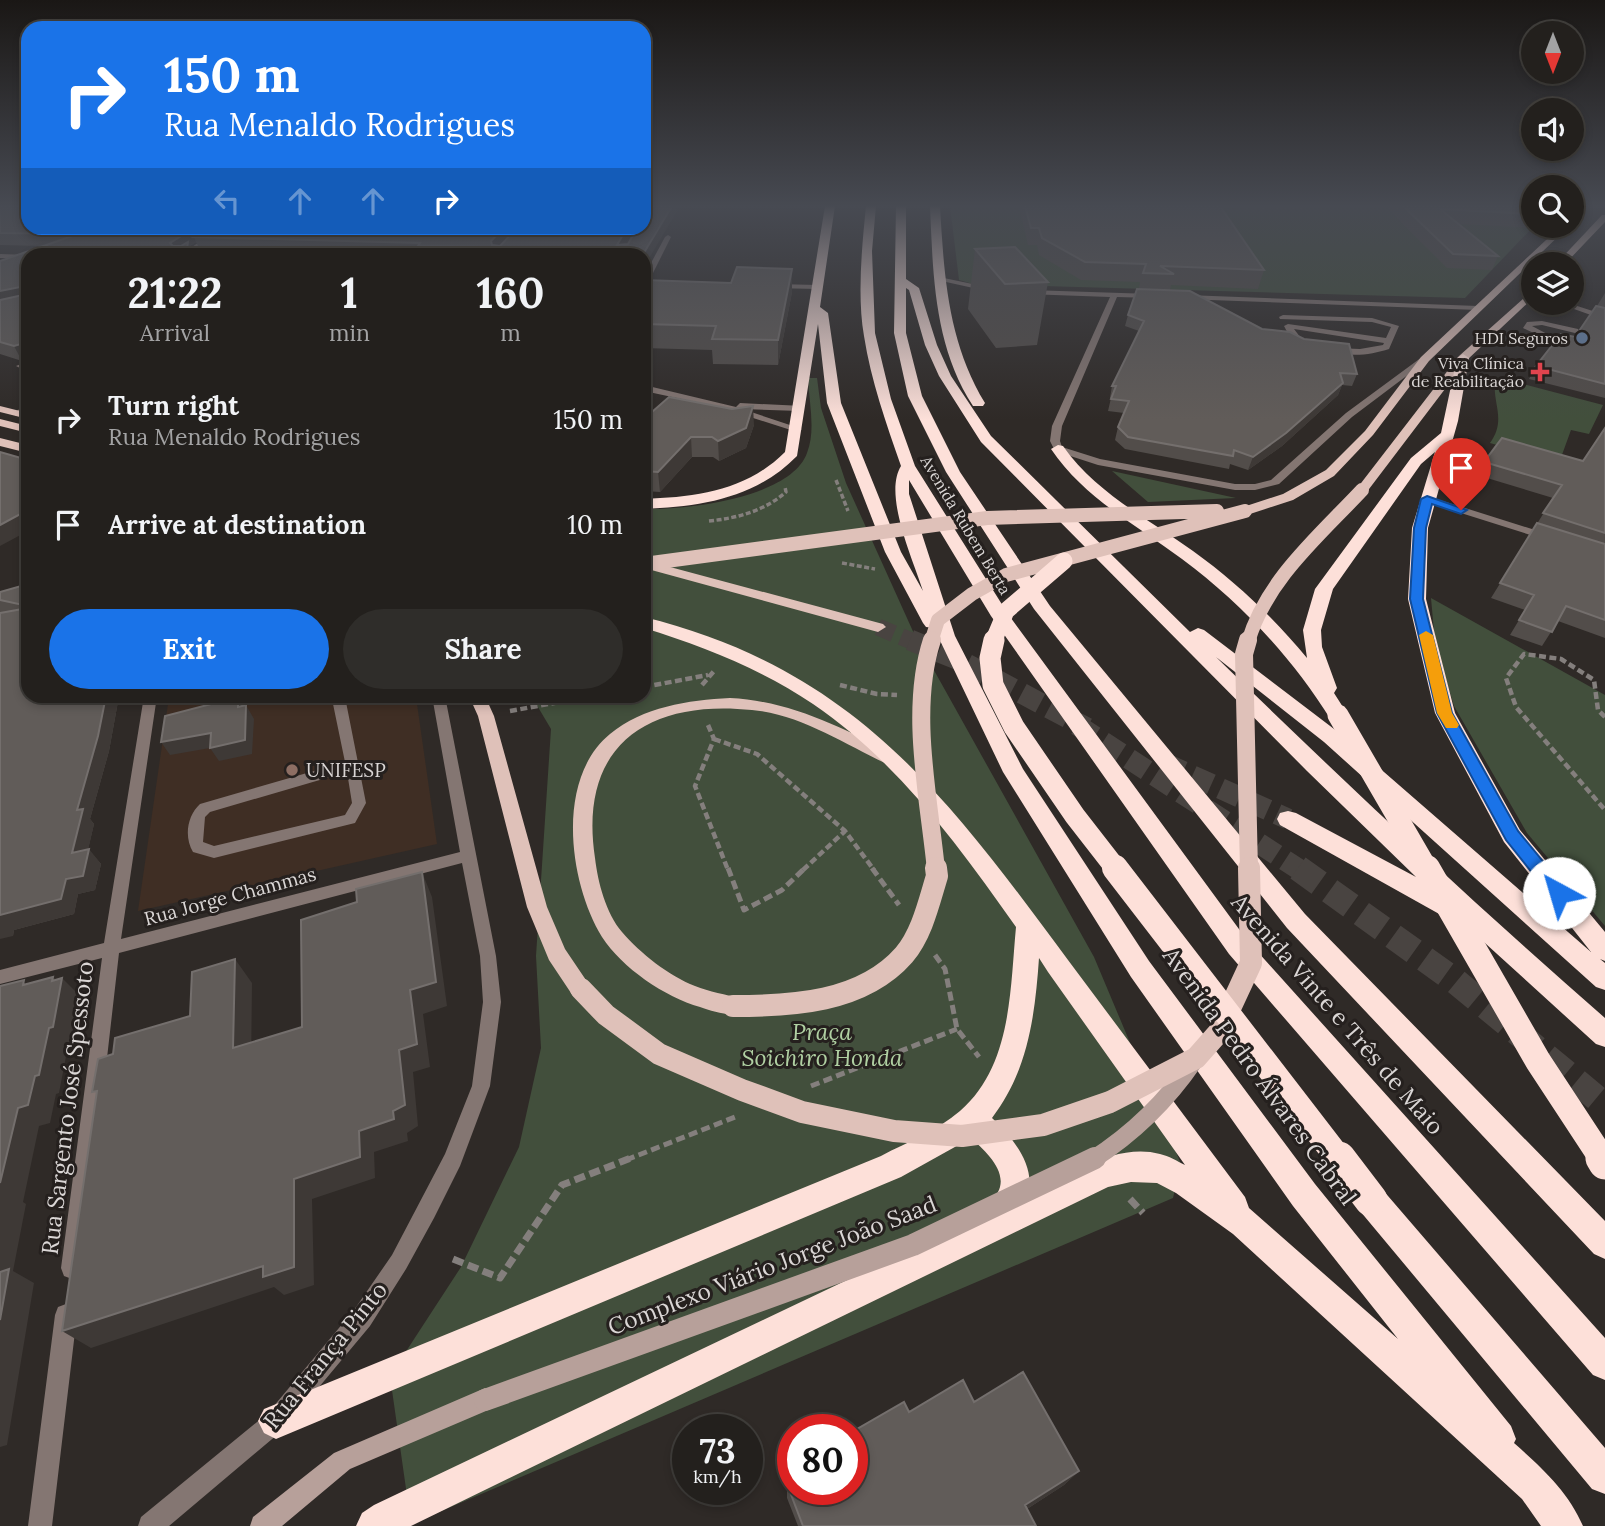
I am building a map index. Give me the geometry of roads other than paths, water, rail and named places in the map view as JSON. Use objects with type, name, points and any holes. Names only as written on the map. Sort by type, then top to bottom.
[{"type":"highway","points":[[651,503],[711,498],[756,482],[775,471],[792,453],[819,277]]},
{"type":"highway","name":"Avenida Rubem Berta","points":[[868,277],[869,333],[884,399],[908,466],[1000,616]]},
{"type":"highway","points":[[939,279],[947,334],[968,389],[1009,446],[1031,469],[1030,485]]},
{"type":"highway","points":[[900,280],[914,288],[931,345],[945,376],[986,439],[1314,766],[1484,928],[1605,1035]]},
{"type":"highway","name":"Avenida Rubem Berta","points":[[900,280],[900,333],[915,396],[953,472],[1043,609]]},
{"type":"highway","points":[[814,307],[822,313],[834,403],[893,552],[932,624],[946,636]]},
{"type":"highway","points":[[1463,358],[1451,421],[1444,436],[1420,528],[1417,599],[1445,713],[1512,836],[1605,950]]},
{"type":"highway","points":[[1336,711],[1312,647],[1314,618],[1324,589],[1416,461],[1444,436]]},
{"type":"highway","points":[[1058,449],[1082,478],[1191,557],[1258,617],[1292,653],[1336,711],[1538,1061],[1605,1163]]},
{"type":"highway","points":[[908,466],[902,476],[901,494],[946,636]]},
{"type":"highway","points":[[1064,561],[1006,611],[995,634],[989,658],[993,685],[1014,727],[1075,816],[1371,1200],[1605,1476]]},
{"type":"highway","points":[[1128,580],[1331,737],[1605,979]]},
{"type":"highway","name":"Avenida Vinte e Três de Maio","points":[[1043,609],[1296,921],[1605,1243]]},
{"type":"highway","name":"Avenida Vinte e Três de Maio","points":[[1000,616],[1238,947],[1605,1363]]},
{"type":"highway","points":[[651,624],[777,672],[825,702],[897,762],[997,880],[1244,1223]]},
{"type":"highway","name":"Avenida Pedro Álvares Cabral","points":[[946,636],[1014,772],[1140,970],[1304,1195],[1564,1526]]},
{"type":"highway","points":[[1288,819],[1484,928]]},
{"type":"highway","points":[[276,1421],[891,1167],[959,1129],[1004,1080],[1011,1062],[1018,1026],[1029,924]]},
{"type":"highway","points":[[971,1119],[1011,1159],[1015,1181],[1012,1200],[978,1234]]},
{"type":"highway","points":[[375,1526],[1105,1173],[1131,1167],[1159,1168],[1187,1182],[1244,1223],[1536,1487]]},
{"type":"main road","points":[[897,762],[810,720],[773,708],[735,703],[692,706],[656,716],[625,730],[600,755],[588,783],[583,821],[583,855],[610,931],[645,966],[686,992],[733,1006],[778,1006],[821,1000],[870,983],[904,955],[923,922],[937,876],[919,706],[923,667],[938,620],[1006,575],[1245,511],[1288,497],[1330,473],[1369,433],[1425,359],[1511,277]]},
{"type":"main road","points":[[480,703],[486,716],[537,906],[556,954],[581,989],[636,1039],[685,1066],[802,1112],[894,1131],[962,1136],[1043,1125],[1110,1102],[1196,1058],[1219,1032],[1251,963],[1244,654],[1252,623],[1276,586],[1362,490],[1463,358],[1521,304]]},
{"type":"main road","points":[[0,409],[21,414]]},
{"type":"main road","points":[[0,422],[21,428]]},
{"type":"main road","points":[[0,442],[21,447]]},
{"type":"main road","points":[[651,563],[987,518],[1245,511]]},
{"type":"main road","points":[[651,566],[878,627]]},
{"type":"street","points":[[939,279],[997,291]]},
{"type":"street","points":[[651,281],[659,281]]},
{"type":"street","points":[[766,285],[818,287]]},
{"type":"street","points":[[1023,292],[1168,296]]},
{"type":"street","points":[[1114,295],[1056,426],[1055,440],[1058,449],[1098,462],[1235,487],[1261,486],[1275,482],[1349,415],[1425,359]]},
{"type":"street","points":[[1182,297],[1478,308]]},
{"type":"street","points":[[1276,300],[1283,317],[1287,326],[1295,340],[1303,346],[1316,349],[1369,353],[1386,347],[1395,326],[1387,322],[1283,317]]},
{"type":"street","points":[[1584,311],[1605,318]]},
{"type":"street","points":[[1505,318],[1575,331]]},
{"type":"street","points":[[1530,324],[1527,328],[1545,335],[1542,340]]},
{"type":"street","points":[[1287,326],[1389,341]]},
{"type":"street","points":[[651,390],[721,405],[796,429]]},
{"type":"street","points":[[721,405],[800,408]]},
{"type":"street","points":[[16,413],[21,411]]},
{"type":"street","points":[[1427,499],[1557,540]]},
{"type":"street","name":"Rua Sargento José Spessoto","points":[[40,1526],[111,949],[150,703]]},
{"type":"street","points":[[340,703],[354,765],[359,803],[350,819],[214,852],[198,848],[195,842],[198,815],[205,808],[354,765]]},
{"type":"street","name":"Rua França Pinto","points":[[150,1526],[276,1421],[362,1318],[399,1262],[453,1159],[481,1086],[492,1002],[488,956],[439,703]]},
{"type":"street","name":"Rua Jorge Chammas","points":[[0,977],[470,855]]},
{"type":"street","name":"Complexo Viário Jorge João Saad","points":[[262,1526],[342,1461],[485,1400],[913,1245],[1094,1159],[1145,1121],[1175,1089],[1196,1058]]},
{"type":"tunnel","points":[[878,627],[914,642]]},
{"type":"tunnel","points":[[910,640],[959,660],[1087,728]]},
{"type":"tunnel","points":[[1077,725],[1300,870]]},
{"type":"tunnel","points":[[1164,763],[1288,819]]},
{"type":"tunnel","points":[[1298,868],[1454,980],[1605,1105]]},
{"type":"place","name":"HDI Seguros","points":[[1582,338]]},
{"type":"place","name":"Viva Clínica de Reabilitação","points":[[1540,372]]},
{"type":"place","name":"UNIFESP","points":[[292,770]]},
{"type":"park label","name":"Praça Soichiro Honda","points":[[822,1044]]}]
